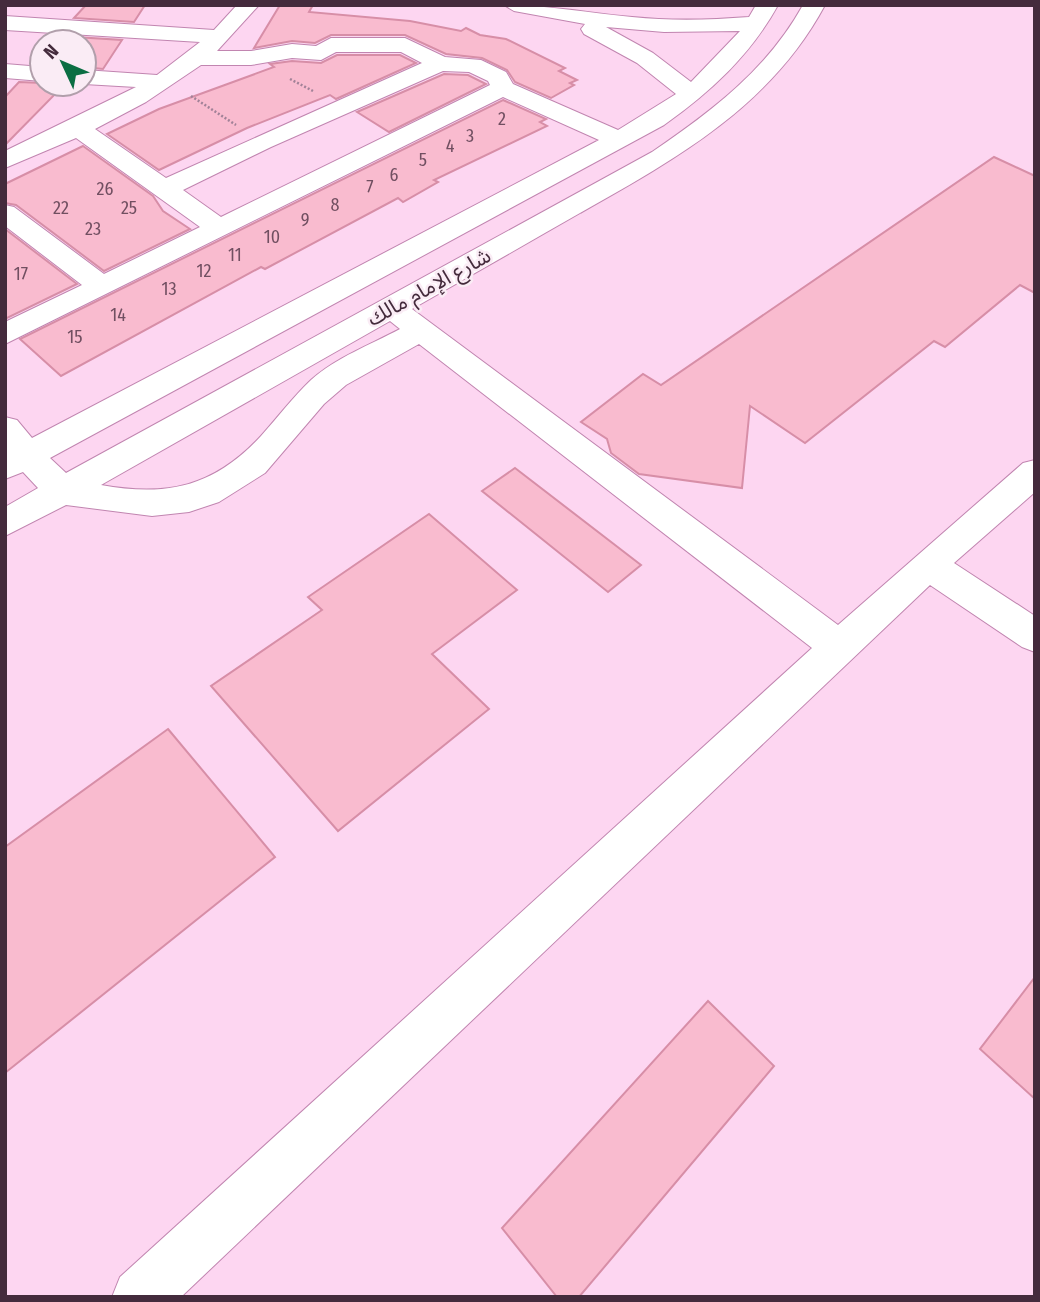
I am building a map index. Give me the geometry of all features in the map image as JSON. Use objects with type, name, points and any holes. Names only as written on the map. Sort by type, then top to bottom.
[{"type":"street","points":[[5,160],[69,132],[161,82],[196,58],[220,37],[249,5]]},
{"type":"street","points":[[514,5],[561,16],[665,27],[762,14]]},
{"type":"street","name":"شارع الإمام مالك","points":[[5,523],[661,157],[710,124],[750,91],[781,59],[804,27],[814,5]]},
{"type":"street","name":"شارع الإمام مالك","points":[[17,461],[621,140],[691,94],[732,57],[762,14]]},
{"type":"street","points":[[561,16],[645,58],[691,94]]},
{"type":"street","points":[[5,23],[220,37]]},
{"type":"street","points":[[196,58],[251,58],[292,51],[321,53],[331,45],[405,45],[440,64]]},
{"type":"street","points":[[165,189],[262,142],[440,64],[473,65],[498,77],[503,88],[621,140]]},
{"type":"street","points":[[5,71],[28,73]]},
{"type":"street","points":[[98,78],[161,82]]},
{"type":"street","points":[[5,334],[503,88]]},
{"type":"street","points":[[13,128],[69,132],[165,189],[219,228]]},
{"type":"street","points":[[5,213],[102,286]]},
{"type":"street","points":[[392,308],[839,647]]},
{"type":"street","points":[[5,428],[17,461],[63,490],[112,501],[153,505],[206,495],[240,475],[264,454],[306,403],[343,371],[420,330]]},
{"type":"street","points":[[140,1297],[839,647],[1035,472]]},
{"type":"street","points":[[928,565],[1035,636]]},
{"type":"building","points":[[86,5],[145,5],[134,22],[74,18]]},
{"type":"building","points":[[280,5],[313,5],[309,12],[410,21],[461,31],[466,28],[480,35],[506,39],[565,68],[559,71],[577,80],[570,83],[574,85],[551,98],[515,82],[507,70],[482,58],[446,54],[405,35],[331,35],[315,43],[292,41],[254,48]]},
{"type":"building","points":[[98,38],[122,40],[103,69],[98,68]]},
{"type":"building","points":[[337,55],[400,55],[416,63],[336,99],[330,95],[247,128],[159,170],[107,134],[159,109],[274,67],[270,64],[292,61],[321,63]]},
{"type":"building","points":[[444,74],[468,75],[486,84],[389,132],[357,112]]},
{"type":"building","points":[[19,82],[28,82],[28,98],[51,98],[5,145],[5,97]]},
{"type":"building","points":[[503,100],[546,119],[540,122],[547,126],[434,180],[438,182],[403,202],[398,198],[265,269],[261,267],[61,376],[20,339]]},
{"type":"building","points":[[83,146],[153,196],[163,211],[190,229],[104,271],[16,205],[5,203],[5,184]]},
{"type":"building","points":[[994,157],[1035,176],[1035,293],[1020,285],[945,347],[934,341],[805,443],[750,406],[742,488],[639,474],[611,453],[607,439],[581,422],[643,374],[661,385]]},
{"type":"building","points":[[5,229],[77,284],[5,319]]},
{"type":"building","points":[[515,468],[641,565],[608,592],[482,491]]},
{"type":"building","points":[[429,514],[517,590],[432,654],[489,709],[338,831],[211,686],[322,610],[308,597]]},
{"type":"building","points":[[168,729],[275,857],[5,1073],[5,847]]},
{"type":"building","points":[[1035,977],[1035,1099],[980,1049]]},
{"type":"building","points":[[708,1001],[774,1066],[579,1297],[557,1297],[502,1228]]}]
